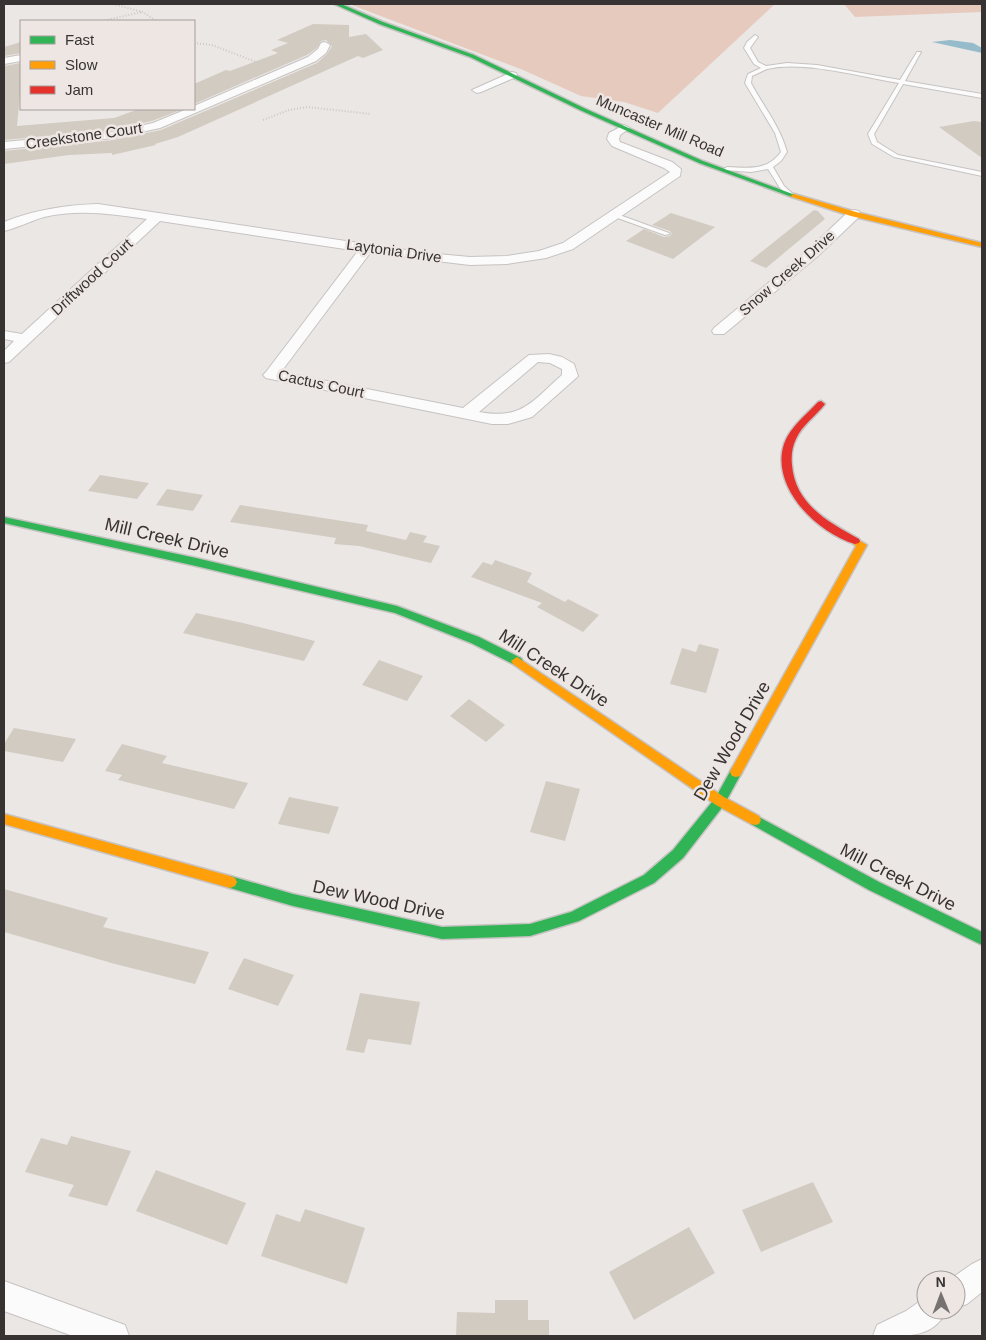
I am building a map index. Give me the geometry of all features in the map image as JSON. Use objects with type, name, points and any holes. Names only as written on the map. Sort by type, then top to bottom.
[{"type":"street","name":"Muncaster Mill Road","points":[[336,4],[381,23],[472,56],[701,162],[790,194],[854,214],[982,245]]},
{"type":"street","name":"Creekstone Court","points":[[195,109],[312,58],[322,51],[325,45]]},
{"type":"street","points":[[4,61],[20,58]]},
{"type":"street","points":[[477,90],[512,75]]},
{"type":"street","name":"Creekstone Court","points":[[4,146],[113,135],[143,129],[193,110]]},
{"type":"street","name":"Laytonia Drive","points":[[6,224],[38,214],[74,208],[98,208],[367,248],[470,261],[507,260],[540,255],[568,246],[676,173],[675,169],[668,165],[616,144],[612,139],[615,133],[624,128]]},
{"type":"street","name":"Snow Creek Drive","points":[[719,331],[813,252],[854,214]]},
{"type":"street","name":"Driftwood Court","points":[[4,359],[158,216]]},
{"type":"street","name":"Cactus Court","points":[[367,248],[271,375],[466,414],[492,419],[508,419],[526,414],[570,376],[569,367],[558,360],[548,357],[534,358],[466,414]]},
{"type":"street","points":[[4,335],[26,339]]},
{"type":"street","name":"Dew Wood Drive","points":[[4,819],[293,900],[442,933],[530,930],[574,917],[649,878],[678,854],[720,801],[862,545],[812,516],[796,498],[788,484],[785,452],[793,435],[821,404]]},
{"type":"street","name":"Mill Creek Drive","points":[[4,520],[196,562],[398,610],[475,640],[520,663],[720,801],[874,886],[982,939]]},
{"type":"street","points":[[966,1286],[982,1274]]},
{"type":"street","points":[[4,1296],[114,1336]]},
{"type":"street","points":[[888,1336],[920,1320]]},
{"type":"lane","points":[[754,37],[747,48],[750,56],[756,63],[765,68]]},
{"type":"lane","points":[[919,53],[871,134],[874,143],[896,156],[982,174]]},
{"type":"lane","points":[[723,169],[749,170],[770,168],[779,160],[784,152],[782,140],[748,83],[750,75],[765,68],[787,65],[817,67],[982,96]]},
{"type":"lane","points":[[770,168],[782,188],[790,194]]},
{"type":"lane","points":[[614,215],[666,234]]},
{"type":"path","points":[[112,4],[143,12],[155,20]]},
{"type":"path","points":[[107,20],[143,12]]},
{"type":"path","points":[[195,43],[212,45],[283,71]]},
{"type":"path","points":[[263,120],[289,110],[307,107],[371,114]]},
{"type":"shaded area","points":[[349,4],[775,4],[658,113],[624,102],[581,96],[523,70]]},
{"type":"shaded area","points":[[844,4],[982,4],[982,12],[855,17]]},
{"type":"water","points":[[950,40],[973,43],[982,48],[982,53],[932,42]]},
{"type":"building","points":[[313,24],[349,25],[349,37],[366,34],[383,50],[363,58],[358,56],[178,137],[156,145],[112,155],[112,153],[69,155],[4,164],[4,151],[113,140],[161,130],[317,63],[327,54],[332,46],[326,40],[321,41],[317,48],[307,55],[195,104],[195,84],[226,70],[230,71],[278,53],[271,50],[288,43],[277,40]]},
{"type":"building","points":[[20,42],[20,53],[4,56],[4,47]]},
{"type":"building","points":[[20,63],[17,126],[114,118],[136,110],[180,110],[152,121],[113,130],[4,140],[4,66]]},
{"type":"building","points":[[974,121],[982,122],[982,158],[939,127]]},
{"type":"building","points":[[814,210],[818,211],[825,219],[766,268],[750,261]]},
{"type":"building","points":[[671,213],[715,227],[673,259],[626,241],[644,229],[664,237],[670,236],[672,234],[670,231],[652,225]]},
{"type":"building","points":[[100,475],[149,483],[137,499],[88,491]]},
{"type":"building","points":[[167,489],[203,495],[193,511],[156,505]]},
{"type":"building","points":[[240,505],[368,525],[366,531],[406,540],[410,532],[427,536],[423,542],[440,546],[431,563],[359,546],[334,544],[336,538],[230,522]]},
{"type":"building","points":[[495,560],[532,573],[527,582],[565,602],[568,599],[599,615],[583,632],[537,607],[542,603],[471,577],[483,562],[492,565]]},
{"type":"building","points":[[196,613],[315,641],[304,661],[183,633]]},
{"type":"building","points":[[699,644],[719,649],[706,693],[670,684],[682,648],[696,652]]},
{"type":"building","points":[[379,660],[423,676],[407,701],[362,685]]},
{"type":"building","points":[[469,699],[505,725],[486,742],[450,716]]},
{"type":"building","points":[[14,728],[76,739],[63,762],[4,751],[4,744]]},
{"type":"building","points":[[122,744],[167,756],[162,763],[248,783],[234,809],[118,780],[122,775],[105,771]]},
{"type":"building","points":[[546,781],[580,789],[565,841],[530,832]]},
{"type":"building","points":[[289,797],[339,807],[329,834],[278,824]]},
{"type":"building","points":[[4,889],[108,918],[103,927],[209,952],[195,984],[115,964],[4,932]]},
{"type":"building","points":[[244,958],[294,975],[278,1006],[228,989]]},
{"type":"building","points":[[360,993],[420,1002],[411,1045],[368,1039],[364,1053],[346,1050]]},
{"type":"building","points":[[71,1136],[131,1151],[107,1206],[68,1196],[74,1185],[25,1172],[41,1138],[67,1145]]},
{"type":"building","points":[[156,1170],[246,1203],[227,1245],[136,1211]]},
{"type":"building","points":[[813,1182],[833,1222],[761,1252],[742,1210]]},
{"type":"building","points":[[305,1209],[365,1228],[347,1284],[261,1256],[276,1214],[300,1222]]},
{"type":"building","points":[[689,1227],[715,1273],[634,1320],[609,1272]]},
{"type":"building","points":[[495,1300],[528,1300],[528,1320],[549,1320],[549,1336],[456,1336],[457,1312],[495,1313]]},
{"type":"traffic: fast","points":[[337,4],[381,23],[472,56],[584,110],[701,162],[794,196]]},
{"type":"traffic: fast","points":[[4,520],[196,562],[397,610],[475,640],[517,661]]},
{"type":"traffic: fast","points":[[230,882],[293,900],[442,933],[530,930],[574,917],[649,879],[678,854],[720,801],[736,772]]},
{"type":"traffic: fast","points":[[755,820],[874,886],[982,939]]},
{"type":"traffic: slow","points":[[794,196],[854,214],[982,245]]},
{"type":"traffic: slow","points":[[736,772],[862,545],[855,541]]},
{"type":"traffic: slow","points":[[517,661],[720,801],[755,820]]},
{"type":"traffic: slow","points":[[4,819],[230,882]]},
{"type":"traffic: jam","points":[[821,404],[801,425],[791,439],[787,456],[788,473],[797,497],[804,506],[822,522],[855,541]]}]
